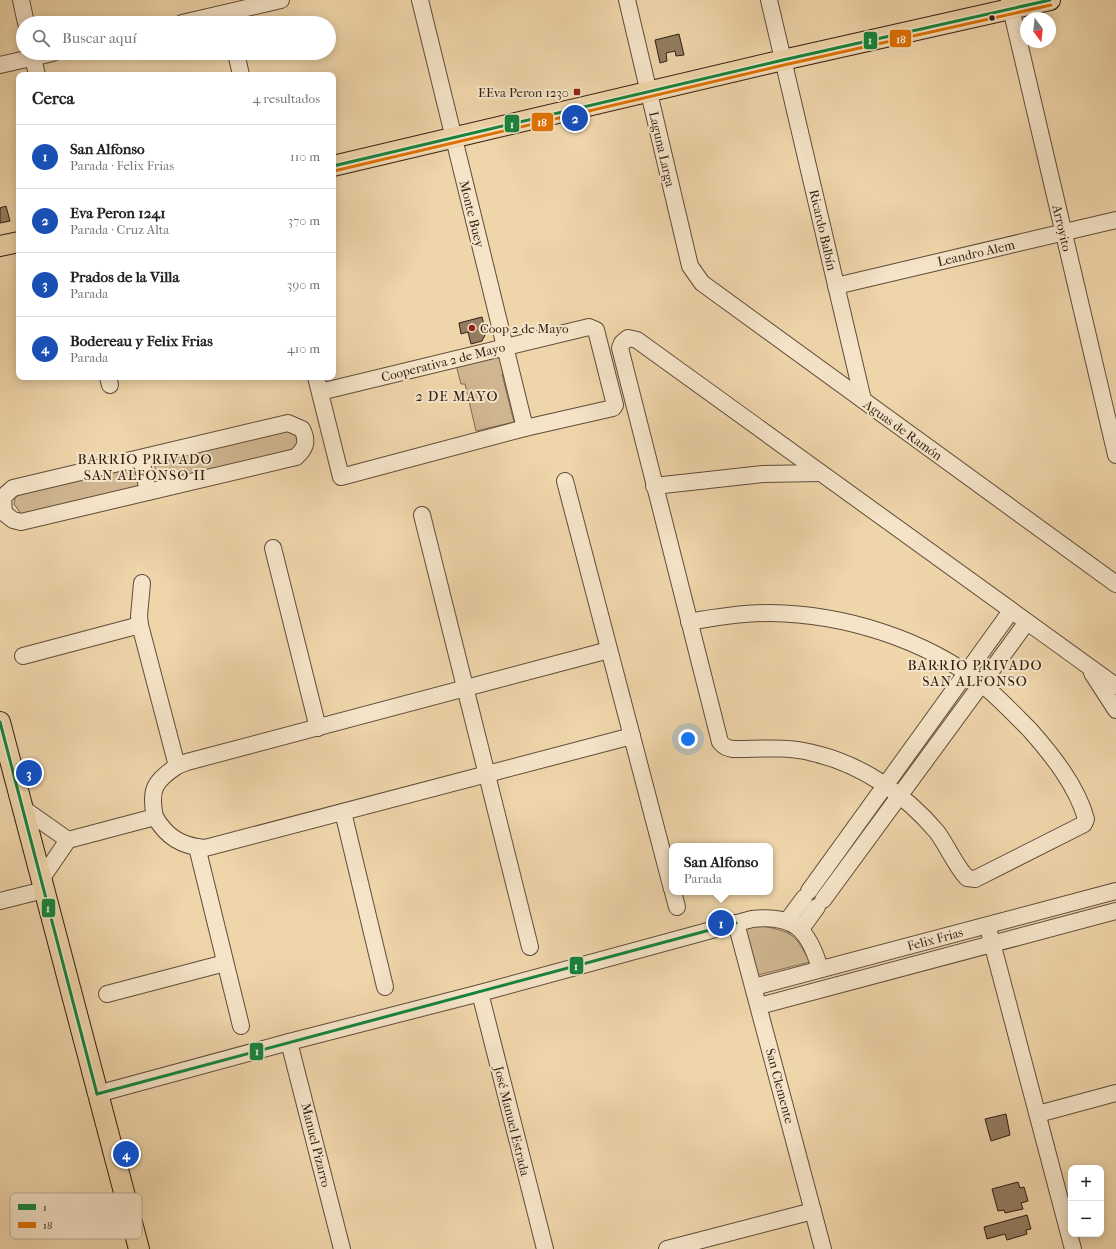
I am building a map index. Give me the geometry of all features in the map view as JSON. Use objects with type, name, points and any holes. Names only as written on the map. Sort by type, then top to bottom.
[{"type":"main road","points":[[336,165],[1010,5],[1050,0]]},
{"type":"main road","points":[[0,246],[16,243]]},
{"type":"main road","points":[[0,724],[24,809],[124,1193]]},
{"type":"main road","points":[[136,1239],[139,1249]]},
{"type":"street","points":[[21,0],[24,16]]},
{"type":"street","points":[[210,16],[281,0]]},
{"type":"street","name":"Monte Buey","points":[[420,0],[525,428]]},
{"type":"street","name":"Laguna Larga","points":[[627,0],[690,266],[694,273]]},
{"type":"street","name":"Ricardo Balbín","points":[[769,0],[863,400]]},
{"type":"street","name":"Arroyito","points":[[1010,5],[1116,454]]},
{"type":"street","points":[[0,65],[16,60]]},
{"type":"street","points":[[34,60],[36,72]]},
{"type":"street","points":[[238,60],[240,72]]},
{"type":"street","name":"Leandro Alem","points":[[836,286],[1116,220]]},
{"type":"street","name":"Aguas de Ramón","points":[[694,273],[702,283],[1116,584]]},
{"type":"street","name":"Cooperativa 2 de Mayo","points":[[318,384],[505,347],[589,327],[596,330],[615,405],[613,408],[525,428]]},
{"type":"street","points":[[689,622],[743,614],[769,613],[824,618],[852,624],[906,642],[932,653],[982,684],[1010,708],[1054,760],[1069,782],[1084,811],[1086,819],[1084,824],[972,879],[967,878],[947,846],[933,828],[900,795],[885,785],[839,761],[812,752],[779,749],[733,749],[722,745],[720,742],[689,622],[654,486],[620,348],[622,343],[628,338],[637,340],[1116,686]]},
{"type":"street","points":[[318,384],[341,477],[525,428]]},
{"type":"street","points":[[288,423],[302,429],[306,437],[306,446],[296,457],[148,492],[21,522],[7,517],[1,508],[3,497],[13,488],[288,423]]},
{"type":"street","points":[[141,458],[148,492]]},
{"type":"street","points":[[654,486],[763,474],[820,473]]},
{"type":"street","points":[[565,481],[669,878]]},
{"type":"street","points":[[422,515],[530,947]]},
{"type":"street","points":[[274,548],[318,728]]},
{"type":"street","points":[[142,583],[139,616],[140,625],[178,766]]},
{"type":"street","points":[[794,925],[807,894],[1011,611]]},
{"type":"street","points":[[794,925],[820,904],[1027,622]]},
{"type":"street","points":[[23,656],[140,625]]},
{"type":"street","points":[[609,650],[187,762],[178,766],[158,781],[153,790],[152,802],[155,817],[162,830],[172,838],[183,844],[205,848],[486,773],[632,736]]},
{"type":"street","points":[[1086,664],[1116,710]]},
{"type":"street","points":[[24,809],[68,840]]},
{"type":"street","points":[[343,812],[385,987]]},
{"type":"street","points":[[0,901],[43,884],[68,840],[155,817]]},
{"type":"street","points":[[197,847],[241,1026]]},
{"type":"street","name":"Felix Frias","points":[[754,987],[1116,891]]},
{"type":"street","name":"Felix Frias","points":[[758,1006],[1116,911]]},
{"type":"street","points":[[97,1094],[289,1042],[480,993],[736,923],[766,918],[794,925],[812,944],[820,969]]},
{"type":"street","name":"San Clemente","points":[[736,923],[823,1249]]},
{"type":"street","points":[[987,925],[1073,1249]]},
{"type":"street","points":[[107,994],[225,963]]},
{"type":"street","name":"José Manuel Estrada","points":[[480,993],[545,1249]]},
{"type":"street","name":"Manuel Pizarro","points":[[289,1042],[342,1249]]},
{"type":"street","points":[[1038,1114],[1116,1093]]},
{"type":"street","points":[[667,1249],[813,1211]]},
{"type":"shaded area","points":[[491,356],[500,357],[507,373],[502,374],[514,422],[476,431],[465,384],[461,384],[456,365]]},
{"type":"shaded area","points":[[283,430],[292,431],[299,437],[299,450],[160,486],[153,460]]},
{"type":"shaded area","points":[[138,467],[142,490],[21,514],[14,504],[15,498],[20,494]]},
{"type":"shaded area","points":[[762,926],[780,930],[792,936],[801,945],[810,962],[758,975],[744,927]]},
{"type":"building","points":[[679,34],[684,55],[676,56],[675,51],[666,53],[667,61],[660,63],[655,40]]},
{"type":"building","points":[[6,206],[10,221],[0,223],[0,208]]},
{"type":"building","name":"Coop 2 de Mayo","points":[[482,317],[486,333],[482,341],[471,344],[468,332],[461,334],[459,323]]},
{"type":"building","points":[[1006,1114],[1010,1135],[991,1141],[985,1119]]},
{"type":"building","points":[[1018,1182],[1020,1188],[1024,1187],[1028,1201],[1021,1203],[1023,1209],[1005,1213],[1004,1210],[998,1211],[992,1189]]},
{"type":"building","points":[[1027,1215],[1031,1229],[1026,1230],[1027,1234],[1007,1240],[1005,1234],[987,1239],[984,1227]]},
{"type":"transit line","name":"1","points":[[336,165],[783,60],[1050,0]]},
{"type":"transit line","name":"18","points":[[336,171],[784,65],[1051,5]]},
{"type":"transit line","name":"1","points":[[0,722],[97,1094]]},
{"type":"transit line","name":"1","points":[[97,1094],[736,923]]},
{"type":"place","name":"EEva Peron 1230","points":[[577,92]]},
{"type":"place","name":"Eva Peron 1241","points":[[575,118]]},
{"type":"place","name":"Coop 2 de Mayo","points":[[472,328]]},
{"type":"place","name":"Prados de la Villa","points":[[29,773]]},
{"type":"place","name":"San Alfonso","points":[[721,923]]},
{"type":"place","name":"Bodereau y Felix Frias","points":[[126,1154]]},
{"type":"district","name":"2 DE MAYO","points":[[457,396]]},
{"type":"district","name":"BARRIO PRIVADO SAN ALFONSO II","points":[[145,468]]},
{"type":"district","name":"BARRIO PRIVADO SAN ALFONSO","points":[[975,674]]}]
